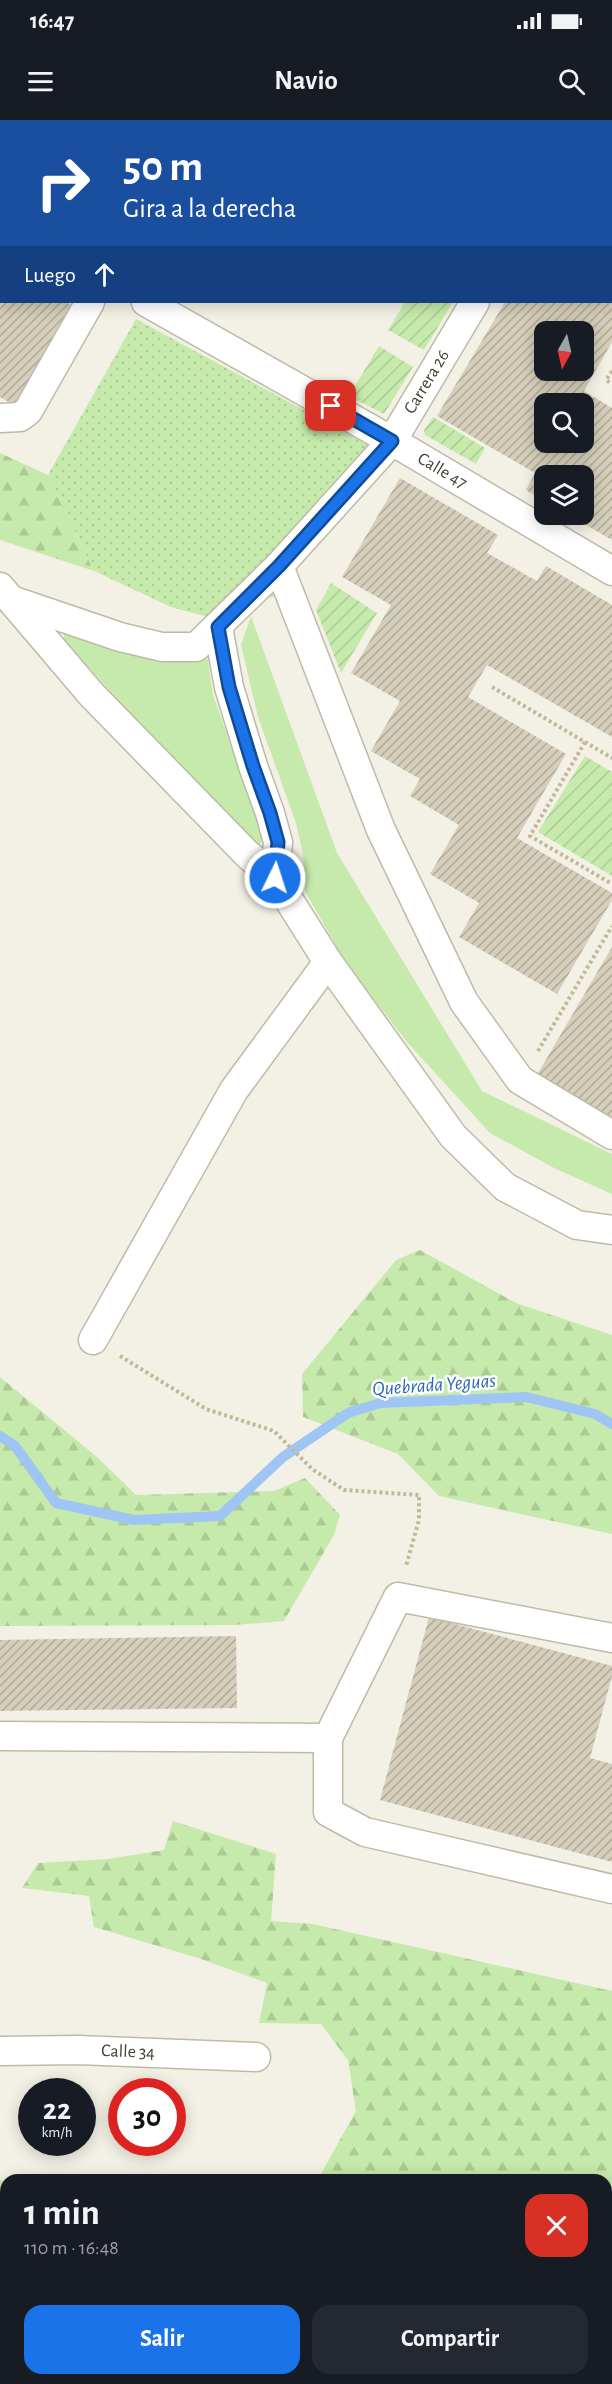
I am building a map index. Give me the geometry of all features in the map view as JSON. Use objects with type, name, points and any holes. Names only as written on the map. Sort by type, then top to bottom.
[{"type":"street","points":[[2,418],[20,417],[28,411],[89,303]]},
{"type":"street","name":"Calle 47","points":[[148,303],[392,441],[612,571]]},
{"type":"street","name":"Carrera 26","points":[[6,594],[120,637],[162,646],[196,647],[279,566],[392,441],[474,303]]},
{"type":"street","points":[[279,566],[381,830],[464,1002],[520,1080],[612,1135]]},
{"type":"street","points":[[6,594],[91,694],[247,854],[275,878],[327,962],[453,1136],[505,1187],[577,1225],[612,1230]]},
{"type":"street","points":[[218,627],[229,687],[278,842],[275,878]]},
{"type":"street","points":[[93,1340],[234,1090],[327,962]]},
{"type":"street","points":[[612,1638],[398,1597],[328,1738],[328,1812],[365,1832],[612,1889]]},
{"type":"street","points":[[0,1736],[328,1738]]},
{"type":"street","name":"Calle 34","points":[[0,2051],[78,2050],[256,2057]]},
{"type":"path","points":[[612,371],[606,381],[612,384]]},
{"type":"path","points":[[492,687],[612,758]]},
{"type":"path","points":[[585,741],[530,836],[612,884]]},
{"type":"path","points":[[520,1080],[612,926]]},
{"type":"path","points":[[93,1340],[206,1409],[274,1431],[312,1469],[344,1490],[418,1495],[419,1520],[398,1597]]},
{"type":"green space","points":[[404,303],[452,303],[424,350],[388,330]]},
{"type":"green space","points":[[136,319],[372,447],[283,592],[219,620],[171,607],[94,571],[48,475]]},
{"type":"green space","points":[[379,346],[413,367],[384,414],[349,396]]},
{"type":"green space","points":[[433,417],[485,448],[476,464],[425,435],[424,430]]},
{"type":"green space","points":[[0,453],[48,475],[94,571],[0,540]]},
{"type":"green space","points":[[331,583],[377,613],[341,673],[316,610]]},
{"type":"green space","points":[[251,616],[337,853],[482,1091],[612,1154],[612,1194],[554,1168],[490,1133],[407,1042],[347,965],[305,891],[303,855],[296,823],[258,717],[241,645]]},
{"type":"green space","points":[[65,631],[207,654],[213,695],[264,837],[260,844],[255,847],[247,843],[63,639]]},
{"type":"green space","points":[[585,756],[612,772],[612,876],[538,832]]},
{"type":"green space","points":[[420,1250],[516,1303],[612,1335],[612,1534],[439,1496],[398,1454],[303,1417],[302,1374],[396,1260]]},
{"type":"green space","points":[[0,1377],[97,1457],[136,1495],[274,1491],[305,1478],[340,1515],[334,1535],[284,1621],[234,1625],[0,1626]]},
{"type":"green space","points":[[173,1821],[276,1854],[271,1921],[313,1924],[612,1991],[612,2174],[321,2174],[356,2111],[348,2060],[321,2024],[259,2023],[267,1983],[198,1958],[94,1927],[89,1896],[22,1888],[38,1863],[108,1859],[164,1850]]},
{"type":"building","points":[[0,303],[68,303],[79,309],[21,409],[0,397]]},
{"type":"building","points":[[504,303],[612,303],[612,342],[594,374],[594,321],[534,321],[534,381],[590,381],[584,391],[587,393],[534,393],[534,453],[594,453],[594,397],[612,408],[612,540],[586,525],[594,525],[594,465],[534,465],[534,472],[437,416]]},
{"type":"building","points":[[534,475],[534,495],[526,490]]},
{"type":"building","points":[[400,478],[498,535],[487,553],[537,581],[546,566],[612,605],[612,737],[487,665],[468,697],[566,754],[517,838],[612,893],[612,900],[557,994],[459,937],[479,903],[430,874],[459,825],[410,796],[420,779],[371,751],[400,701],[351,673],[391,605],[342,577]]},
{"type":"building","points":[[612,947],[612,1118],[537,1075]]},
{"type":"building","points":[[429,1617],[612,1666],[612,1676],[590,1758],[612,1764],[612,1862],[380,1800]]},
{"type":"building","points":[[236,1636],[237,1708],[0,1711],[0,1640]]},
{"type":"waterway","name":"Quebrada Yeguas","points":[[0,1436],[15,1446],[56,1503],[134,1520],[220,1516],[283,1457],[348,1413],[380,1403],[526,1397],[595,1414],[612,1424]]},
{"type":"route","points":[[275,878],[278,842],[229,687],[218,627],[279,566],[392,441],[331,406]]}]
